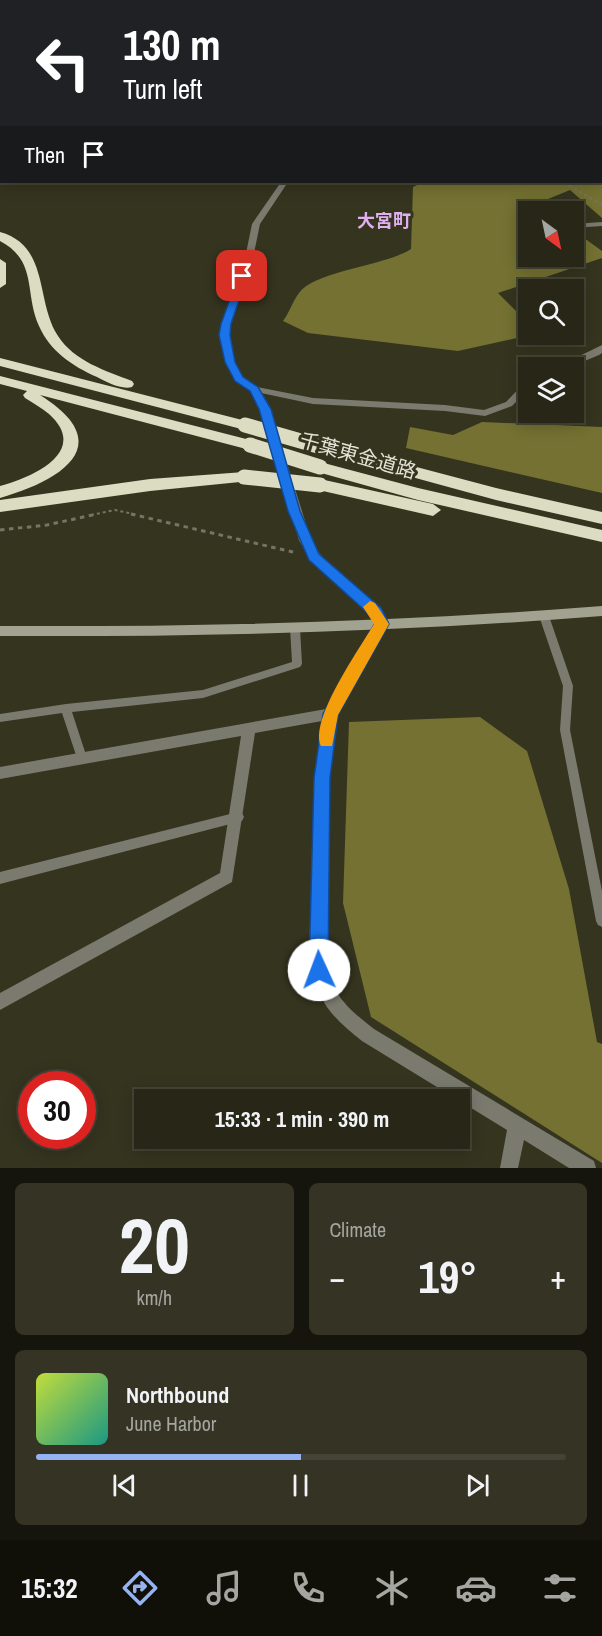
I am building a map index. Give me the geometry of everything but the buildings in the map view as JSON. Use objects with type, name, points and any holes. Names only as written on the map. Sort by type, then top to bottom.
[{"type":"highway","points":[[0,236],[14,243],[29,258],[34,268],[40,316],[53,339],[64,352],[92,371],[133,387],[146,399]]},
{"type":"highway","points":[[0,263],[0,284]]},
{"type":"highway","name":"千葉東金道路","points":[[0,362],[245,425],[485,491],[602,518]]},
{"type":"highway","name":"千葉東金道路","points":[[0,380],[250,445],[418,494],[602,536]]},
{"type":"highway","points":[[0,492],[20,488],[48,476],[64,460],[71,443],[71,433],[61,415],[18,384]]},
{"type":"highway","points":[[0,506],[150,485],[244,477],[321,485],[602,545]]},
{"type":"street","points":[[283,183],[256,224],[248,263],[226,324],[225,335],[230,362],[239,379],[254,389],[313,401],[445,408],[485,413],[509,404],[518,395]]},
{"type":"street","points":[[584,225],[602,224]]},
{"type":"street","points":[[584,358],[602,348]]},
{"type":"street","points":[[254,389],[265,409],[294,511],[314,556],[376,612],[382,624]]},
{"type":"street","points":[[0,631],[137,632],[295,628],[602,611]]},
{"type":"street","points":[[382,624],[330,714],[322,778],[317,957],[320,983],[347,1019],[368,1035],[587,1168]]},
{"type":"street","points":[[0,772],[330,714]]},
{"type":"street","points":[[0,1002],[227,877],[238,817],[249,729]]},
{"type":"street","points":[[509,1168],[517,1126]]},
{"type":"lane","points":[[544,616],[568,686],[565,730],[602,921]]},
{"type":"lane","points":[[0,718],[66,708],[203,694],[297,663],[295,628]]},
{"type":"lane","points":[[66,708],[82,758]]},
{"type":"lane","points":[[0,878],[238,817]]},
{"type":"path","points":[[566,183],[602,205]]},
{"type":"path","points":[[0,530],[47,525],[115,510],[247,543],[314,556]]},
{"type":"shaded area","points":[[421,183],[602,183],[602,218],[570,190],[548,199],[550,201],[518,201],[518,267],[575,267],[540,279],[518,279],[518,286],[498,293],[518,313],[518,338],[458,351],[308,333],[283,321],[299,293],[307,285],[334,274],[385,260],[411,249],[413,187]]},
{"type":"shaded area","points":[[584,238],[602,251],[602,258],[584,264]]},
{"type":"shaded area","points":[[482,422],[602,427],[602,493],[406,448],[410,427],[453,435]]},
{"type":"shaded area","points":[[480,717],[527,751],[569,889],[597,1042],[602,1044],[602,1163],[371,1017],[343,903],[349,722]]},
{"type":"slow traffic","points":[[327,741],[330,714],[382,624],[376,612],[370,607]]},
{"type":"district","name":"大宮町","points":[[384,220]]},
{"type":"route","points":[[242,276],[226,324],[225,335],[230,362],[239,379],[254,389],[265,409],[294,511],[314,556],[376,612],[382,624],[330,714],[322,778],[317,957],[319,970]]}]
